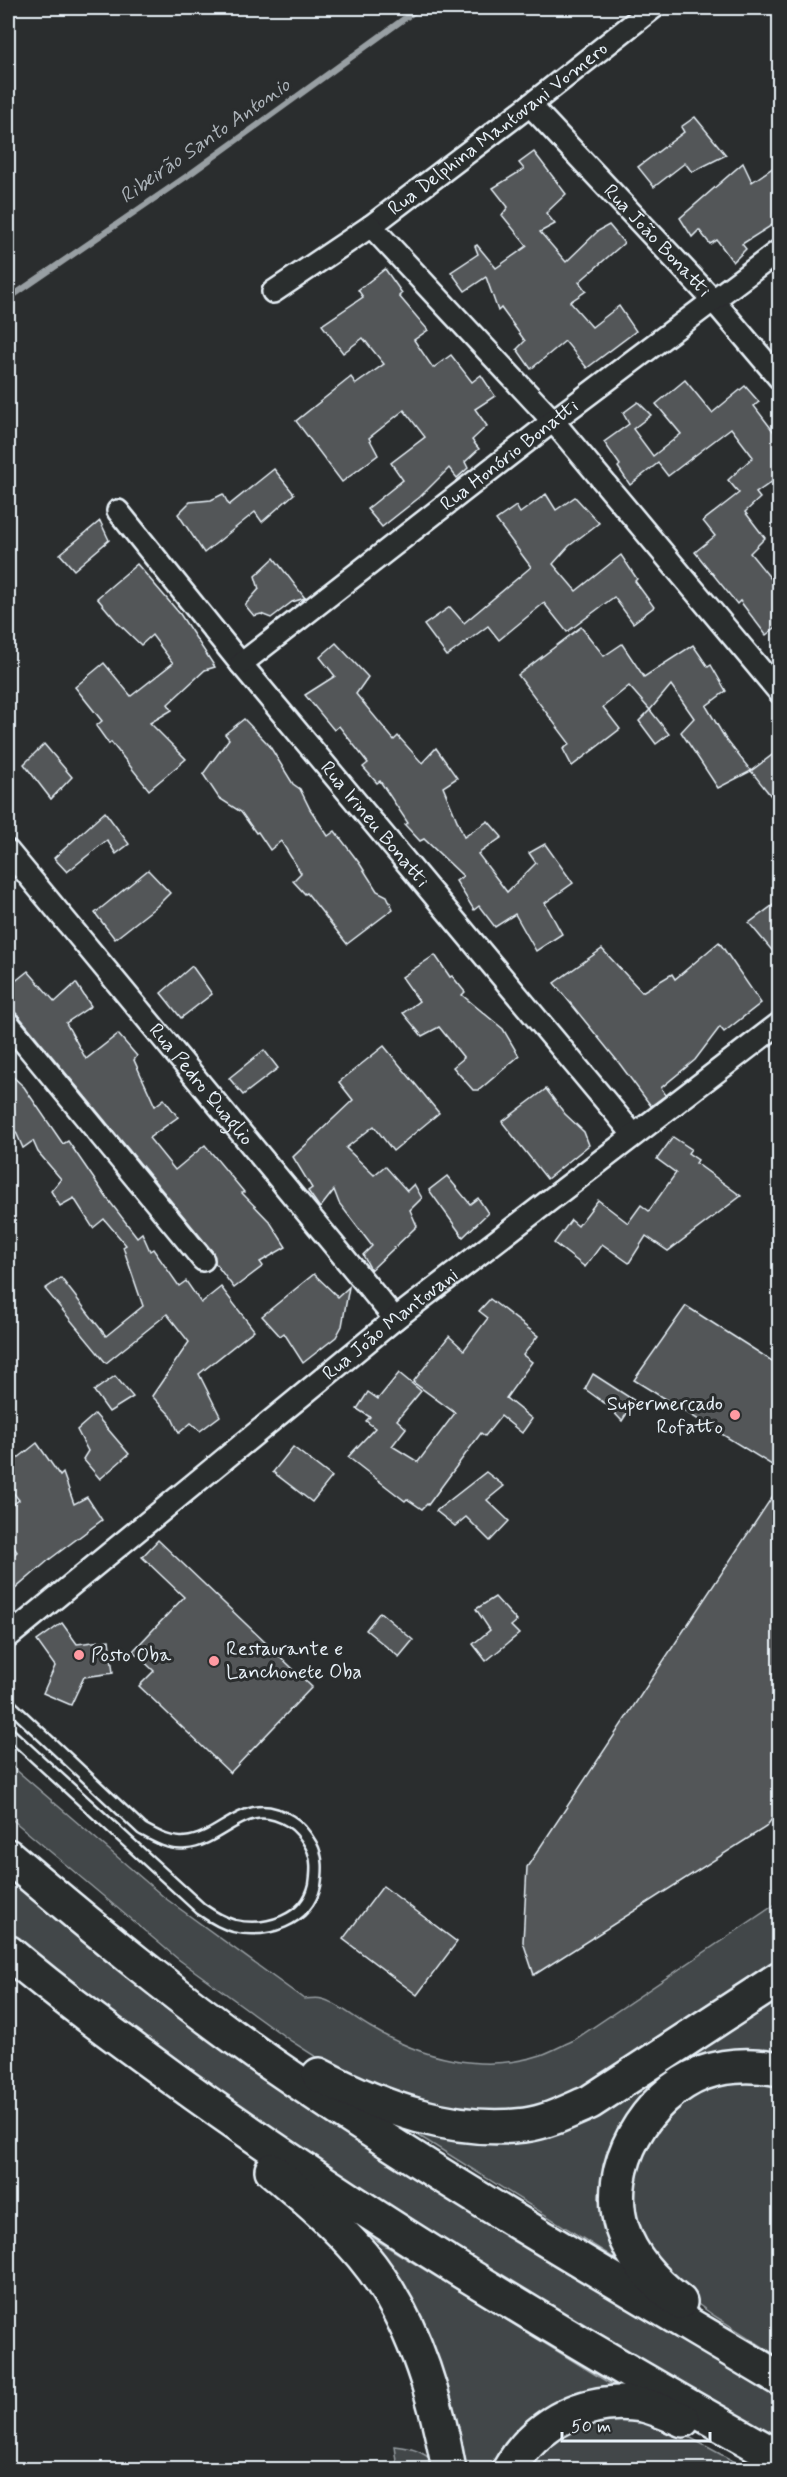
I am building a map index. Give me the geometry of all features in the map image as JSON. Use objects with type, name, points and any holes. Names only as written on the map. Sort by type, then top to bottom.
[{"type":"highway","points":[[8,1856],[98,1932],[271,2063],[374,2132],[566,2252],[780,2378]]},
{"type":"highway","points":[[8,1952],[297,2191],[333,2222],[363,2256],[386,2290],[419,2358],[440,2424],[449,2469]]},
{"type":"highway","points":[[167,1985],[300,2065],[348,2090],[396,2109],[430,2119],[494,2126],[526,2125],[556,2117],[590,2102],[780,1978]]},
{"type":"highway","points":[[46,1984],[219,2111],[398,2232],[604,2357],[776,2455]]},
{"type":"highway","points":[[780,2069],[758,2065],[740,2066],[704,2073],[679,2085],[658,2103],[640,2125],[627,2151],[619,2177],[617,2203],[622,2229],[634,2254],[651,2278],[780,2378]]},
{"type":"highway","points":[[509,2469],[525,2446],[546,2426],[568,2413],[616,2403],[645,2406],[776,2455]]},
{"type":"street","name":"Rua Delphina Mantovani Vomero","points":[[273,292],[371,225],[654,8]]},
{"type":"street","name":"Rua João Bonatti","points":[[530,105],[712,299],[780,379]]},
{"type":"street","points":[[371,225],[553,421],[780,693]]},
{"type":"street","name":"Rua Honório Bonatti","points":[[241,664],[553,421],[780,250]]},
{"type":"street","name":"Rua Irineu Bonatti","points":[[118,511],[241,664],[633,1134]]},
{"type":"street","name":"Rua Pedro Quaglio","points":[[8,851],[395,1319]]},
{"type":"street","points":[[8,1023],[203,1260]]},
{"type":"street","name":"Rua João Mantovani","points":[[8,1637],[395,1319],[780,1023]]},
{"type":"lane","points":[[8,1703],[142,1829],[163,1840],[183,1844],[203,1839],[235,1818],[252,1813],[272,1814],[291,1821],[305,1834],[314,1852],[317,1871],[313,1891],[303,1908],[288,1921],[269,1927],[234,1926],[216,1918],[201,1909],[8,1732]]},
{"type":"shaded area","points":[[8,1763],[165,1898],[304,1999],[318,1998],[328,2001],[390,2038],[452,2060],[474,2063],[519,2061],[549,2052],[574,2040],[779,1902],[779,1964],[600,2084],[524,2113],[441,2110],[338,2071],[291,2041],[178,1959],[8,1816]]},
{"type":"shaded area","points":[[8,1871],[779,2392],[779,2426],[775,2439],[603,2344],[246,2116],[8,1935]]},
{"type":"shaded area","points":[[779,1990],[779,2061],[634,2114],[622,2263],[405,2127],[502,2135]]},
{"type":"shaded area","points":[[736,2079],[779,2084],[779,2357],[713,2315],[673,2286],[637,2242],[627,2185],[660,2112],[711,2084]]},
{"type":"shaded area","points":[[368,2235],[614,2386],[615,2394],[496,2469],[457,2469],[367,2244]]},
{"type":"shaded area","points":[[596,2415],[663,2423],[748,2469],[519,2470],[526,2458]]},
{"type":"shaded area","points":[[395,2446],[420,2452],[440,2469],[398,2469]]},
{"type":"building","points":[[695,117],[726,155],[692,172],[685,163],[654,187],[638,167],[684,132],[681,127]]},
{"type":"building","points":[[534,152],[566,194],[546,213],[555,224],[540,232],[566,262],[598,231],[609,225],[624,243],[579,282],[586,291],[570,302],[592,327],[619,306],[636,331],[587,368],[565,341],[531,369],[517,349],[525,341],[501,308],[498,311],[486,277],[465,291],[451,272],[478,254],[475,246],[477,245],[496,268],[527,246],[502,215],[508,207],[493,188],[524,169],[519,163]]},
{"type":"building","points":[[743,163],[752,182],[780,163],[780,220],[742,244],[746,249],[733,262],[717,240],[710,244],[699,230],[692,237],[680,218]]},
{"type":"building","points":[[385,269],[402,293],[399,296],[428,330],[414,340],[433,368],[451,355],[472,382],[481,375],[495,396],[475,409],[487,426],[472,440],[479,449],[465,462],[468,468],[457,478],[449,468],[420,497],[382,527],[367,509],[403,480],[391,463],[425,437],[404,410],[369,438],[378,455],[342,482],[296,421],[351,377],[356,384],[384,364],[363,338],[343,353],[322,325],[363,297],[358,290]]},
{"type":"building","points":[[685,380],[712,413],[745,386],[759,402],[754,406],[780,440],[780,476],[756,493],[760,498],[745,512],[765,538],[750,553],[780,590],[780,624],[766,635],[740,601],[737,604],[695,552],[715,536],[703,521],[739,493],[728,480],[753,457],[731,428],[668,476],[658,463],[630,485],[604,442],[629,424],[623,413],[638,402],[651,415],[633,429],[653,456],[681,434],[656,404]]},
{"type":"building","points":[[274,469],[294,494],[262,522],[255,512],[204,553],[178,514],[190,502],[211,500],[223,494],[229,505]]},
{"type":"building","points":[[546,494],[556,510],[575,497],[599,523],[569,546],[553,564],[576,591],[621,555],[637,579],[635,581],[654,607],[633,623],[614,597],[567,632],[544,603],[499,640],[488,626],[447,656],[424,625],[450,607],[464,623],[531,567],[496,520],[516,506],[520,513]]},
{"type":"building","points":[[100,521],[109,540],[74,570],[60,554]]},
{"type":"building","points":[[274,558],[305,598],[292,602],[271,618],[261,614],[254,616],[245,605],[259,589],[255,576]]},
{"type":"building","points":[[137,564],[180,614],[215,667],[205,670],[168,704],[172,710],[150,723],[186,759],[149,790],[96,726],[102,721],[75,687],[104,663],[131,696],[173,663],[152,635],[141,645],[97,598]]},
{"type":"building","points":[[581,627],[604,656],[622,644],[644,677],[693,645],[708,667],[711,665],[726,691],[706,706],[725,738],[751,771],[718,788],[681,732],[694,718],[671,685],[650,710],[629,686],[603,707],[620,729],[572,766],[563,749],[570,744],[518,675]]},
{"type":"building","points":[[336,643],[368,677],[356,694],[394,740],[398,736],[422,763],[436,748],[457,778],[443,787],[464,837],[488,821],[502,837],[478,854],[507,892],[536,863],[529,853],[545,844],[573,883],[545,903],[562,934],[536,951],[515,914],[495,927],[479,906],[474,910],[456,881],[463,876],[424,839],[420,841],[405,825],[408,823],[380,781],[377,783],[363,767],[368,763],[339,726],[334,730],[305,695],[335,676],[320,657]]},
{"type":"building","points":[[650,710],[669,734],[656,744],[639,721]]},
{"type":"building","points":[[244,719],[269,745],[293,784],[300,789],[328,836],[335,831],[377,891],[387,896],[393,909],[347,944],[307,893],[305,894],[293,881],[301,873],[281,841],[270,850],[241,812],[219,798],[203,774],[229,739],[225,734]]},
{"type":"building","points":[[44,744],[72,777],[51,799],[24,764]]},
{"type":"building","points":[[780,749],[780,807],[751,771]]},
{"type":"building","points":[[105,812],[129,844],[116,854],[107,840],[67,872],[54,858]]},
{"type":"building","points":[[148,870],[170,893],[115,939],[95,913]]},
{"type":"building","points":[[780,900],[780,960],[749,923]]},
{"type":"building","points":[[719,942],[761,1003],[724,1032],[720,1027],[695,1060],[661,1088],[666,1095],[651,1106],[554,983],[602,949],[642,992],[672,974],[675,979]]},
{"type":"building","points":[[435,955],[450,977],[452,976],[465,992],[462,995],[503,1029],[519,1056],[479,1090],[473,1090],[453,1067],[464,1058],[439,1027],[422,1036],[403,1013],[419,1001],[402,977]]},
{"type":"building","points":[[192,966],[212,994],[181,1018],[161,993]]},
{"type":"building","points":[[28,971],[55,1002],[76,983],[91,1006],[66,1023],[86,1059],[118,1034],[137,1056],[134,1060],[155,1106],[164,1099],[178,1117],[149,1138],[175,1170],[205,1145],[244,1192],[242,1193],[270,1222],[286,1247],[260,1262],[263,1266],[234,1288],[215,1263],[213,1252],[18,1015],[8,1006],[8,987]]},
{"type":"building","points":[[384,1046],[439,1113],[393,1151],[374,1126],[346,1148],[374,1175],[385,1166],[407,1191],[414,1184],[422,1198],[410,1210],[417,1226],[371,1270],[363,1255],[372,1246],[339,1203],[334,1190],[320,1208],[308,1191],[312,1188],[293,1157],[353,1100],[339,1082]]},
{"type":"building","points":[[264,1050],[278,1068],[243,1095],[229,1078]]},
{"type":"building","points":[[8,1072],[24,1087],[63,1144],[68,1141],[137,1237],[142,1233],[150,1251],[153,1249],[179,1286],[186,1281],[201,1303],[221,1287],[254,1330],[199,1374],[220,1416],[200,1431],[191,1423],[179,1433],[171,1416],[152,1396],[189,1342],[167,1314],[106,1363],[45,1289],[61,1278],[106,1336],[143,1306],[123,1247],[126,1245],[104,1219],[93,1228],[74,1198],[60,1206],[51,1191],[61,1179],[38,1152],[33,1141],[23,1148],[16,1132],[8,1141]]},
{"type":"building","points":[[546,1089],[565,1114],[584,1132],[589,1145],[547,1179],[502,1122]]},
{"type":"building","points":[[673,1137],[691,1149],[688,1153],[698,1160],[696,1163],[741,1196],[668,1251],[646,1236],[629,1263],[602,1244],[585,1267],[554,1243],[571,1220],[578,1226],[598,1200],[628,1223],[641,1205],[649,1211],[676,1173],[657,1159]]},
{"type":"building","points":[[447,1176],[470,1204],[478,1198],[488,1213],[463,1237],[429,1190]]},
{"type":"building","points":[[314,1274],[338,1297],[349,1287],[342,1326],[336,1337],[303,1363],[284,1333],[280,1336],[262,1316]]},
{"type":"building","points":[[490,1299],[538,1336],[523,1355],[532,1362],[506,1398],[532,1419],[522,1433],[501,1416],[485,1436],[481,1433],[428,1505],[422,1509],[407,1499],[405,1501],[348,1457],[375,1428],[366,1421],[370,1417],[357,1409],[368,1392],[378,1399],[399,1373],[421,1391],[397,1420],[406,1428],[392,1446],[418,1462],[455,1413],[413,1382],[449,1336],[464,1350],[488,1318],[479,1311]]},
{"type":"building","name":"Supermercado Rofatto","points":[[686,1306],[780,1366],[780,1470],[634,1380]]},
{"type":"building","points":[[593,1374],[635,1401],[622,1421],[607,1405],[585,1389]]},
{"type":"building","points":[[115,1376],[133,1397],[109,1412],[94,1391]]},
{"type":"building","points":[[95,1414],[129,1454],[100,1479],[83,1459],[88,1451],[77,1430]]},
{"type":"building","points":[[37,1443],[60,1476],[63,1473],[74,1504],[87,1497],[102,1520],[50,1559],[8,1595],[8,1560],[17,1552],[8,1539],[8,1508],[19,1500],[8,1486],[8,1466]]},
{"type":"building","points":[[293,1447],[332,1477],[312,1502],[273,1472]]},
{"type":"building","points":[[486,1472],[504,1486],[487,1500],[509,1521],[490,1541],[466,1517],[455,1526],[436,1511]]},
{"type":"building","points":[[780,1485],[780,1808],[766,1827],[534,1975],[523,1942],[527,1867]]},
{"type":"building","name":"Restaurante e Lanchonete Oba","points":[[158,1540],[312,1687],[230,1773],[139,1686],[154,1671],[133,1651],[184,1597],[142,1557]]},
{"type":"building","points":[[495,1597],[517,1621],[511,1626],[519,1634],[486,1661],[473,1644],[490,1630],[476,1609]]},
{"type":"building","points":[[380,1612],[413,1640],[399,1657],[366,1630]]},
{"type":"building","name":"Posto Oba","points":[[62,1623],[77,1644],[109,1640],[113,1673],[84,1677],[71,1705],[43,1693],[55,1666],[37,1641]]},
{"type":"building","points":[[383,1886],[457,1942],[417,1995],[343,1939]]},
{"type":"waterway","name":"Ribeirão Santo Antonio","points":[[8,299],[190,174],[419,8]]},
{"type":"place","name":"Supermercado Rofatto","points":[[735,1415]]},
{"type":"place","name":"Posto Oba","points":[[79,1655]]},
{"type":"place","name":"Restaurante e Lanchonete Oba","points":[[214,1661]]}]
